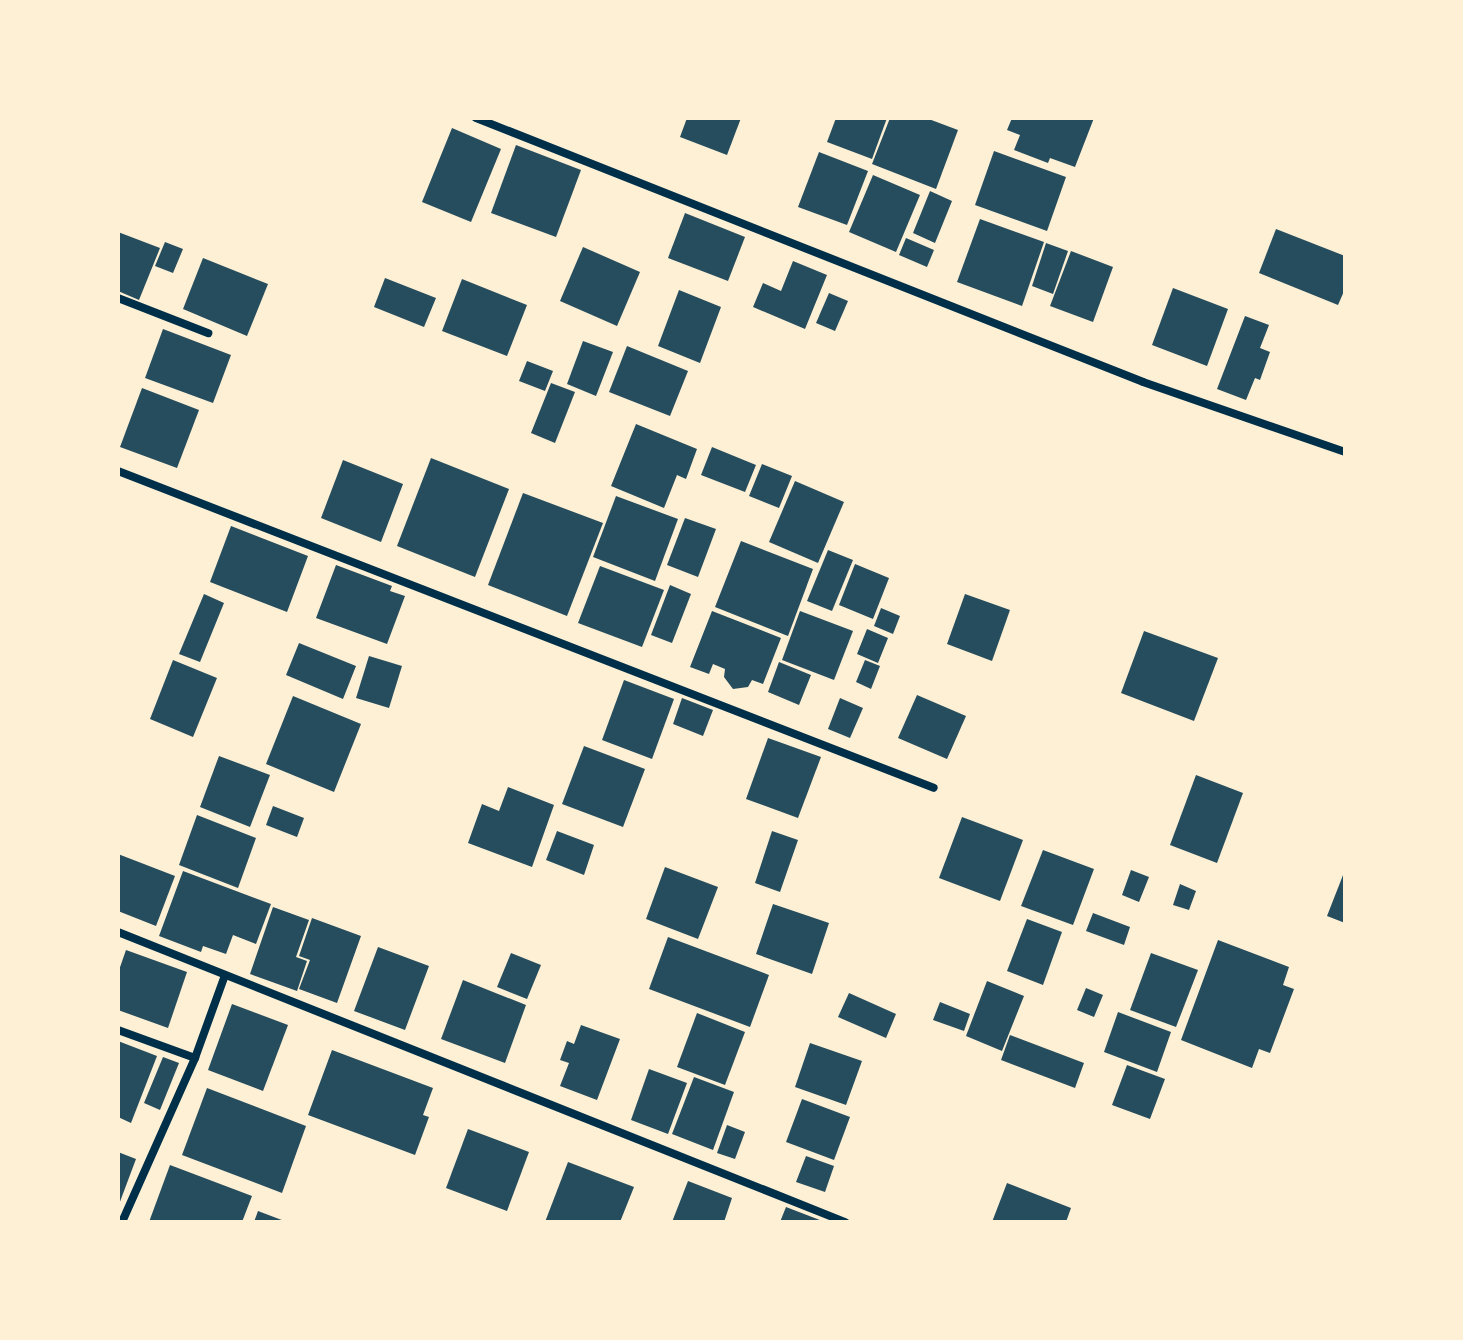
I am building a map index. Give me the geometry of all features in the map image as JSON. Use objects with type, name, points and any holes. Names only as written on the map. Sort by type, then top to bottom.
[{"type":"street","points":[[476,118],[1114,371],[1345,452]]},
{"type":"street","points":[[118,298],[208,333]]},
{"type":"street","points":[[118,471],[934,788]]},
{"type":"street","points":[[118,932],[845,1222]]},
{"type":"street","points":[[122,1222],[195,1058],[225,975]]},
{"type":"street","points":[[118,1030],[195,1058]]},
{"type":"building","points":[[687,118],[741,118],[727,155],[680,137]]},
{"type":"building","points":[[836,118],[887,118],[872,159],[827,142]]},
{"type":"building","points":[[890,118],[926,118],[958,130],[936,189],[872,164]]},
{"type":"building","points":[[1012,118],[1094,118],[1075,167],[1050,158],[1048,163],[1014,150],[1020,135],[1007,130]]},
{"type":"building","points":[[452,128],[501,149],[471,222],[422,202]]},
{"type":"building","points":[[516,145],[581,170],[556,237],[491,213]]},
{"type":"building","points":[[994,151],[1066,177],[1047,231],[975,205]]},
{"type":"building","points":[[819,152],[868,171],[847,225],[798,207]]},
{"type":"building","points":[[873,175],[920,195],[896,252],[849,232]]},
{"type":"building","points":[[930,191],[952,201],[935,243],[913,233]]},
{"type":"building","points":[[685,213],[745,237],[728,281],[668,258]]},
{"type":"building","points":[[980,219],[1044,242],[1022,306],[957,282]]},
{"type":"building","points":[[1276,229],[1345,256],[1345,289],[1338,305],[1259,273]]},
{"type":"building","points":[[118,232],[160,248],[139,300],[118,291]]},
{"type":"building","points":[[906,238],[934,250],[927,267],[899,255]]},
{"type":"building","points":[[165,242],[183,249],[173,273],[155,266]]},
{"type":"building","points":[[1046,243],[1068,251],[1053,294],[1032,286]]},
{"type":"building","points":[[583,247],[640,272],[617,326],[560,301]]},
{"type":"building","points":[[1071,251],[1113,267],[1093,322],[1050,306]]},
{"type":"building","points":[[203,258],[268,284],[247,336],[183,309]]},
{"type":"building","points":[[793,261],[827,275],[805,329],[753,307],[763,283],[781,291]]},
{"type":"building","points":[[385,278],[436,298],[424,327],[374,307]]},
{"type":"building","points":[[462,279],[527,305],[507,356],[442,331]]},
{"type":"building","points":[[1173,288],[1228,309],[1207,366],[1152,345]]},
{"type":"building","points":[[679,290],[721,307],[700,363],[658,346]]},
{"type":"building","points":[[829,293],[848,301],[835,331],[816,323]]},
{"type":"building","points":[[1245,316],[1269,325],[1260,348],[1270,352],[1260,380],[1255,378],[1246,400],[1217,389]]},
{"type":"building","points":[[163,329],[231,355],[213,403],[145,378]]},
{"type":"building","points":[[583,341],[613,352],[596,396],[567,384]]},
{"type":"building","points":[[627,346],[688,371],[670,416],[609,392]]},
{"type":"building","points":[[527,361],[553,371],[545,391],[519,381]]},
{"type":"building","points":[[551,383],[575,392],[555,443],[531,433]]},
{"type":"building","points":[[142,388],[199,410],[177,468],[120,447]]},
{"type":"building","points":[[636,424],[697,449],[686,479],[677,475],[664,508],[611,486]]},
{"type":"building","points":[[712,447],[756,465],[745,492],[701,475]]},
{"type":"building","points":[[431,458],[509,489],[475,577],[397,546]]},
{"type":"building","points":[[343,460],[403,484],[381,542],[321,518]]},
{"type":"building","points":[[762,464],[792,476],[779,508],[749,496]]},
{"type":"building","points":[[795,481],[844,502],[818,563],[769,542]]},
{"type":"building","points":[[523,493],[603,523],[567,616],[488,585]]},
{"type":"building","points":[[616,496],[678,519],[655,581],[593,557]]},
{"type":"building","points":[[685,518],[716,529],[698,577],[667,565]]},
{"type":"building","points":[[231,526],[308,556],[287,612],[210,582]]},
{"type":"building","points":[[741,541],[813,569],[788,636],[715,607]]},
{"type":"building","points":[[828,550],[853,560],[832,611],[807,601]]},
{"type":"building","points":[[855,564],[889,578],[873,619],[839,605]]},
{"type":"building","points":[[336,565],[392,586],[390,591],[405,596],[387,644],[316,618]]},
{"type":"building","points":[[600,566],[664,590],[642,647],[578,623]]},
{"type":"building","points":[[670,585],[691,594],[672,643],[651,635]]},
{"type":"building","points":[[204,594],[224,603],[200,662],[179,654]]},
{"type":"building","points":[[965,594],[1010,610],[992,661],[947,644]]},
{"type":"building","points":[[881,608],[900,616],[893,634],[874,626]]},
{"type":"building","points":[[712,611],[781,638],[763,684],[752,680],[748,687],[733,689],[724,677],[725,669],[713,664],[709,674],[690,667]]},
{"type":"building","points":[[800,611],[853,631],[834,680],[782,660]]},
{"type":"building","points":[[867,629],[888,638],[878,663],[857,654]]},
{"type":"building","points":[[1144,631],[1218,658],[1194,721],[1121,693]]},
{"type":"building","points":[[299,643],[356,666],[343,699],[286,675]]},
{"type":"building","points":[[369,656],[402,666],[389,708],[356,698]]},
{"type":"building","points":[[173,660],[217,678],[193,737],[150,719]]},
{"type":"building","points":[[865,660],[880,666],[871,689],[856,682]]},
{"type":"building","points":[[779,662],[811,675],[799,705],[768,692]]},
{"type":"building","points":[[624,680],[674,699],[652,759],[602,740]]},
{"type":"building","points":[[917,695],[966,716],[947,759],[898,738]]},
{"type":"building","points":[[293,696],[361,724],[334,792],[266,764]]},
{"type":"building","points":[[682,698],[713,710],[703,736],[673,724]]},
{"type":"building","points":[[840,698],[863,708],[850,738],[828,729]]},
{"type":"building","points":[[768,738],[821,757],[798,818],[746,799]]},
{"type":"building","points":[[584,746],[645,769],[623,827],[562,804]]},
{"type":"building","points":[[219,756],[270,775],[250,827],[200,807]]},
{"type":"building","points":[[1196,775],[1243,793],[1217,863],[1170,845]]},
{"type":"building","points":[[508,787],[554,805],[532,867],[468,843],[482,804],[499,811]]},
{"type":"building","points":[[273,806],[304,818],[297,837],[266,825]]},
{"type":"building","points":[[197,815],[256,838],[238,888],[179,865]]},
{"type":"building","points":[[962,817],[1023,840],[1000,901],[939,878]]},
{"type":"building","points":[[557,831],[594,845],[584,875],[546,860]]},
{"type":"building","points":[[772,831],[798,840],[780,892],[755,883]]},
{"type":"building","points":[[1043,850],[1094,869],[1073,925],[1021,906]]},
{"type":"building","points":[[118,854],[175,876],[156,926],[118,911]]},
{"type":"building","points":[[665,867],[718,887],[698,939],[646,919]]},
{"type":"building","points":[[1131,870],[1149,877],[1139,902],[1122,895]]},
{"type":"building","points":[[1345,870],[1345,923],[1327,916]]},
{"type":"building","points":[[183,871],[271,904],[256,944],[233,935],[226,954],[203,946],[201,952],[159,936]]},
{"type":"building","points":[[1180,884],[1196,891],[1189,910],[1173,905]]},
{"type":"building","points":[[773,904],[829,923],[812,974],[756,954]]},
{"type":"building","points":[[273,907],[309,920],[296,957],[307,961],[297,991],[250,974]]},
{"type":"building","points":[[1093,913],[1130,927],[1124,945],[1086,931]]},
{"type":"building","points":[[312,918],[361,936],[337,1003],[299,989],[310,960],[299,956]]},
{"type":"building","points":[[1027,919],[1062,932],[1043,985],[1007,971]]},
{"type":"building","points":[[668,937],[769,975],[750,1027],[649,989]]},
{"type":"building","points":[[1218,940],[1289,967],[1283,985],[1294,989],[1270,1053],[1259,1049],[1252,1068],[1181,1040]]},
{"type":"building","points":[[378,947],[429,966],[405,1030],[354,1011]]},
{"type":"building","points":[[126,950],[187,972],[168,1028],[118,1010],[118,973]]},
{"type":"building","points":[[511,953],[541,965],[527,999],[497,987]]},
{"type":"building","points":[[1151,953],[1198,970],[1176,1027],[1130,1010]]},
{"type":"building","points":[[463,980],[526,1005],[505,1063],[441,1039]]},
{"type":"building","points":[[987,981],[1024,996],[1002,1051],[966,1036]]},
{"type":"building","points":[[1086,988],[1103,995],[1094,1017],[1077,1010]]},
{"type":"building","points":[[849,993],[896,1014],[886,1038],[838,1017]]},
{"type":"building","points":[[940,1002],[970,1014],[964,1031],[933,1020]]},
{"type":"building","points":[[232,1004],[288,1025],[263,1091],[208,1070]]},
{"type":"building","points":[[1118,1012],[1171,1032],[1157,1072],[1104,1052]]},
{"type":"building","points":[[697,1013],[745,1032],[725,1085],[677,1067]]},
{"type":"building","points":[[581,1025],[620,1039],[597,1100],[560,1086],[569,1063],[560,1060],[567,1041],[574,1044]]},
{"type":"building","points":[[1010,1035],[1084,1063],[1075,1088],[1001,1060]]},
{"type":"building","points":[[118,1041],[157,1056],[131,1123],[118,1117]]},
{"type":"building","points":[[810,1043],[862,1061],[846,1105],[795,1087]]},
{"type":"building","points":[[332,1050],[433,1088],[423,1115],[429,1117],[415,1155],[308,1115]]},
{"type":"building","points":[[163,1057],[179,1063],[160,1110],[144,1103]]},
{"type":"building","points":[[1127,1065],[1165,1079],[1150,1119],[1112,1105]]},
{"type":"building","points":[[649,1069],[687,1083],[668,1134],[631,1120]]},
{"type":"building","points":[[694,1077],[734,1092],[713,1150],[672,1134]]},
{"type":"building","points":[[207,1088],[306,1126],[282,1193],[182,1155]]},
{"type":"building","points":[[802,1099],[850,1117],[834,1160],[786,1142]]},
{"type":"building","points":[[727,1125],[745,1132],[735,1159],[717,1153]]},
{"type":"building","points":[[468,1129],[529,1152],[507,1211],[446,1188]]},
{"type":"building","points":[[118,1152],[136,1159],[118,1207]]},
{"type":"building","points":[[806,1156],[834,1166],[825,1192],[796,1182]]},
{"type":"building","points":[[568,1162],[634,1187],[620,1222],[545,1222]]},
{"type":"building","points":[[170,1165],[252,1196],[242,1222],[149,1222]]},
{"type":"building","points":[[688,1181],[732,1198],[724,1222],[672,1222]]},
{"type":"building","points":[[1007,1183],[1071,1208],[1066,1222],[992,1222]]},
{"type":"building","points":[[786,1207],[825,1222],[780,1222]]},
{"type":"building","points":[[258,1211],[287,1222],[254,1222]]}]
